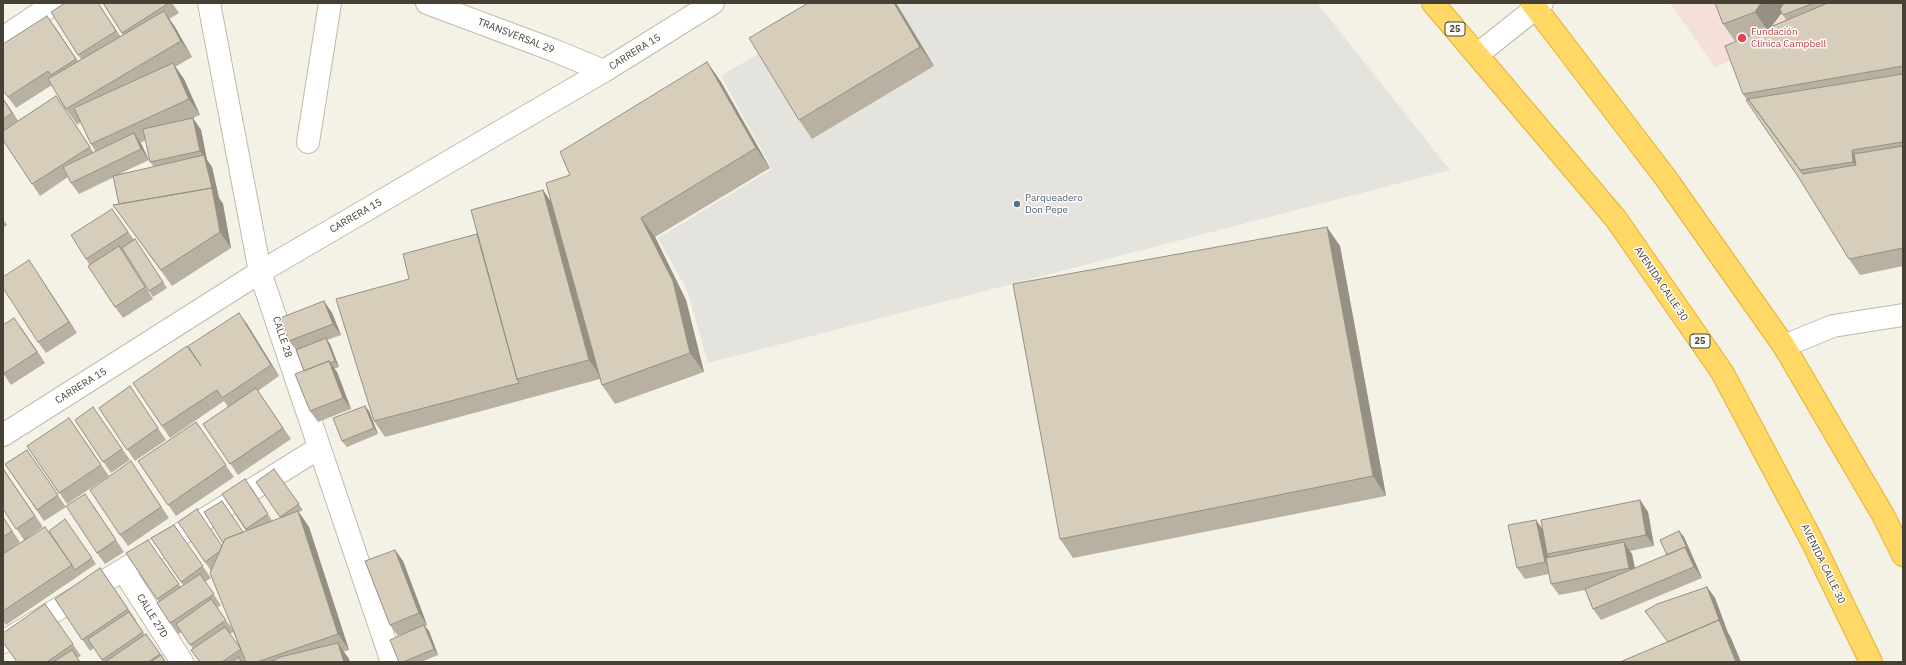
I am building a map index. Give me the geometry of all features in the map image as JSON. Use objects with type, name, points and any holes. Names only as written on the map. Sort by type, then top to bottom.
[{"type":"highway","name":"AVENIDA CALLE 30","points":[[1433,3],[1478,54],[1616,218],[1722,372],[1812,541],[1871,662]]},
{"type":"highway","points":[[1537,5],[1665,177],[1784,346],[1883,515],[1903,555]]},
{"type":"street","points":[[3,38],[55,3]]},
{"type":"street","name":"CALLE 28","points":[[209,3],[260,272],[392,662]]},
{"type":"street","points":[[308,142],[330,3]]},
{"type":"street","name":"TRANSVERSAL 29","points":[[427,3],[553,50],[604,71]]},
{"type":"street","name":"CARRERA 15","points":[[3,435],[260,272],[604,71],[714,3]]},
{"type":"street","points":[[1478,54],[1537,5]]},
{"type":"street","points":[[1784,346],[1833,326],[1903,315]]},
{"type":"street","points":[[3,642],[123,570],[319,448]]},
{"type":"street","name":"CALLE 27D","points":[[123,570],[182,662]]},
{"type":"shaded area","name":"Parqueadero Don Pepe","points":[[843,3],[1317,3],[1450,170],[708,363],[687,290],[658,238],[772,169],[721,76]]},
{"type":"shaded area","name":"Fundación Clínica Campbell","points":[[1670,3],[1903,3],[1903,7],[1866,9],[1715,67]]},
{"type":"building","points":[[65,3],[98,3],[116,31],[78,55],[51,12]]},
{"type":"building","points":[[103,3],[169,3],[122,33]]},
{"type":"building","points":[[808,3],[894,3],[920,47],[799,120],[749,38]]},
{"type":"building","points":[[1715,3],[1761,3],[1755,12],[1723,24]]},
{"type":"building","points":[[1784,3],[1814,3],[1783,15],[1780,9]]},
{"type":"building","points":[[1828,3],[1903,3],[1903,66],[1743,94],[1725,46]]},
{"type":"building","points":[[164,11],[181,41],[66,109],[48,79]]},
{"type":"building","points":[[47,16],[76,59],[51,75],[48,71],[8,97],[3,90],[3,44]]},
{"type":"building","points":[[707,62],[756,148],[641,218],[673,281],[690,353],[602,385],[546,183],[570,175],[560,152]]},
{"type":"building","points":[[173,63],[189,99],[91,144],[74,108]]},
{"type":"building","points":[[1903,74],[1903,142],[1852,150],[1853,162],[1800,170],[1748,99]]},
{"type":"building","points":[[56,96],[90,147],[32,184],[3,140],[3,131]]},
{"type":"building","points":[[3,99],[12,113],[3,119]]},
{"type":"building","points":[[1748,99],[1803,174],[1856,165],[1854,154],[1903,146],[1903,248],[1849,259],[1799,178],[1746,100]]},
{"type":"building","points":[[193,118],[200,151],[150,162],[143,129]]},
{"type":"building","points":[[134,133],[141,149],[71,183],[63,167]]},
{"type":"building","points":[[204,155],[212,188],[119,204],[113,176]]},
{"type":"building","points":[[212,188],[220,232],[161,270],[113,205]]},
{"type":"building","points":[[543,190],[589,360],[517,379],[471,210]]},
{"type":"building","points":[[112,209],[128,232],[86,259],[71,235]]},
{"type":"building","points":[[1327,227],[1373,476],[1060,539],[1013,284]]},
{"type":"building","points":[[477,234],[519,383],[374,421],[336,299],[409,279],[403,254]]},
{"type":"building","points":[[135,239],[163,282],[149,291],[122,248]]},
{"type":"building","points":[[119,246],[145,287],[115,307],[88,266]]},
{"type":"building","points":[[29,260],[69,322],[38,342],[3,288],[3,277]]},
{"type":"building","points":[[324,301],[333,324],[289,341],[280,318]]},
{"type":"building","points":[[239,313],[271,365],[222,398],[217,390],[162,426],[133,383],[187,346],[201,366],[188,346]]},
{"type":"building","points":[[14,318],[37,352],[3,374],[3,325]]},
{"type":"building","points":[[326,338],[335,361],[330,363],[329,361],[304,371],[296,350]]},
{"type":"building","points":[[329,361],[343,398],[310,411],[295,374]]},
{"type":"building","points":[[130,386],[158,428],[127,450],[99,408]]},
{"type":"building","points":[[256,388],[283,428],[230,464],[203,424]]},
{"type":"building","points":[[365,406],[374,428],[342,441],[333,418]]},
{"type":"building","points":[[93,407],[122,449],[103,462],[75,420]]},
{"type":"building","points":[[69,418],[101,465],[59,493],[27,446]]},
{"type":"building","points":[[196,422],[226,465],[168,505],[138,461]]},
{"type":"building","points":[[27,450],[58,495],[37,510],[5,464]]},
{"type":"building","points":[[131,461],[161,507],[120,535],[90,490]]},
{"type":"building","points":[[3,469],[35,516],[16,529],[3,509]]},
{"type":"building","points":[[274,469],[299,504],[280,517],[256,482]]},
{"type":"building","points":[[245,479],[268,514],[246,529],[222,494]]},
{"type":"building","points":[[85,494],[116,540],[97,553],[66,506]]},
{"type":"building","points":[[1640,500],[1646,535],[1547,554],[1541,520]]},
{"type":"building","points":[[222,501],[243,532],[225,539],[223,543],[204,512]]},
{"type":"building","points":[[197,509],[222,546],[219,552],[205,562],[178,522]]},
{"type":"building","points":[[298,511],[338,634],[257,662],[246,662],[210,573],[225,539]]},
{"type":"building","points":[[3,517],[12,531],[3,537]]},
{"type":"building","points":[[65,519],[92,558],[75,570],[49,531]]},
{"type":"building","points":[[1536,520],[1545,562],[1517,568],[1508,525]]},
{"type":"building","points":[[174,525],[203,566],[181,582],[151,538]]},
{"type":"building","points":[[45,527],[72,565],[3,611],[3,554]]},
{"type":"building","points":[[1679,531],[1688,550],[1685,547],[1667,555],[1660,540]]},
{"type":"building","points":[[148,540],[179,584],[157,599],[126,553]]},
{"type":"building","points":[[1624,542],[1629,568],[1551,584],[1546,558]]},
{"type":"building","points":[[1685,547],[1694,567],[1593,609],[1585,589]]},
{"type":"building","points":[[395,550],[419,613],[390,625],[365,561]]},
{"type":"building","points":[[100,568],[128,609],[82,640],[55,599]]},
{"type":"building","points":[[200,574],[214,594],[170,623],[157,603]]},
{"type":"building","points":[[1707,587],[1720,622],[1719,620],[1668,642],[1645,611],[1657,604]]},
{"type":"building","points":[[211,599],[226,620],[190,645],[176,624]]},
{"type":"building","points":[[45,604],[73,644],[47,662],[17,662],[3,642],[3,633]]},
{"type":"building","points":[[129,612],[143,632],[102,660],[88,639]]},
{"type":"building","points":[[1719,620],[1736,662],[1620,662]]},
{"type":"building","points":[[424,625],[434,649],[403,662],[399,662],[390,640]]},
{"type":"building","points":[[225,627],[241,649],[222,662],[200,662],[191,650]]},
{"type":"building","points":[[146,634],[160,654],[148,662],[105,662]]},
{"type":"building","points":[[338,643],[344,662],[271,662],[280,657]]},
{"type":"building","points":[[72,650],[80,662],[53,662]]},
{"type":"building","points":[[161,655],[165,662],[151,662]]},
{"type":"building","points":[[239,657],[241,662],[232,662]]},
{"type":"place","name":"Fundación Clínica Campbell","points":[[1742,38]]},
{"type":"place","name":"Parqueadero Don Pepe","points":[[1017,204]]}]
